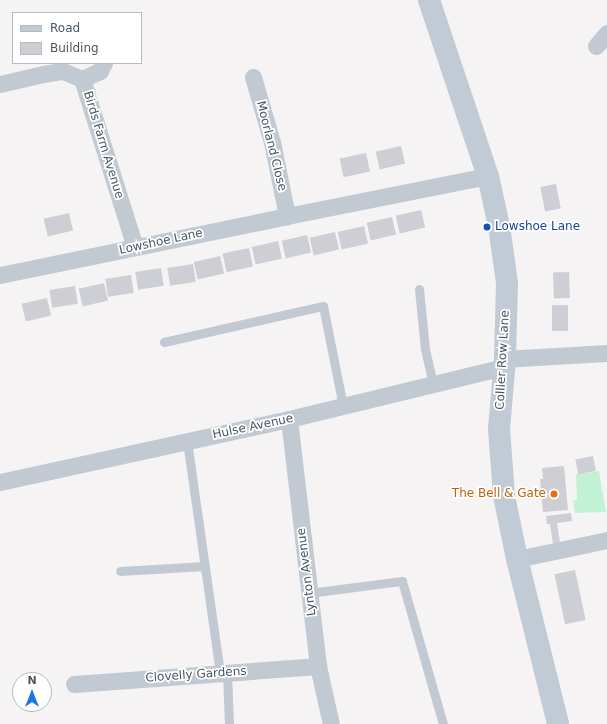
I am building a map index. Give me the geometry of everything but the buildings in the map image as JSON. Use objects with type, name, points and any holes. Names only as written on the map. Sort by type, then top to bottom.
[{"type":"main road","name":"Collier Row Lane","points":[[429,0],[488,176],[499,226],[507,283],[505,363],[499,429],[504,496],[517,559],[558,724]]},
{"type":"street","points":[[596,46],[607,33]]},
{"type":"street","points":[[82,79],[100,71],[104,64]]},
{"type":"street","name":"Birds Farm Avenue","points":[[0,84],[42,74],[63,72],[82,79],[135,247]]},
{"type":"street","name":"Moorland Close","points":[[253,77],[272,142],[287,216]]},
{"type":"street","name":"Lowshoe Lane","points":[[0,276],[135,247],[488,176]]},
{"type":"street","name":"Hulse Avenue","points":[[0,482],[289,419],[433,384],[505,363],[607,353]]},
{"type":"street","name":"Lynton Avenue","points":[[289,419],[318,666],[331,724]]},
{"type":"street","points":[[517,559],[607,540]]},
{"type":"street","name":"Clovelly Gardens","points":[[74,684],[318,666]]},
{"type":"lane","points":[[419,289],[425,349],[433,384]]},
{"type":"lane","points":[[164,342],[323,306],[343,406]]},
{"type":"lane","points":[[187,441],[230,724]]},
{"type":"lane","points":[[120,571],[205,566]]},
{"type":"lane","points":[[309,593],[402,581],[443,724]]},
{"type":"green space","points":[[599,471],[606,512],[575,513],[573,501],[577,500],[576,474]]},
{"type":"place","name":"Lowshoe Lane","points":[[487,227]]},
{"type":"place","name":"The Bell & Gate","points":[[554,494]]}]
